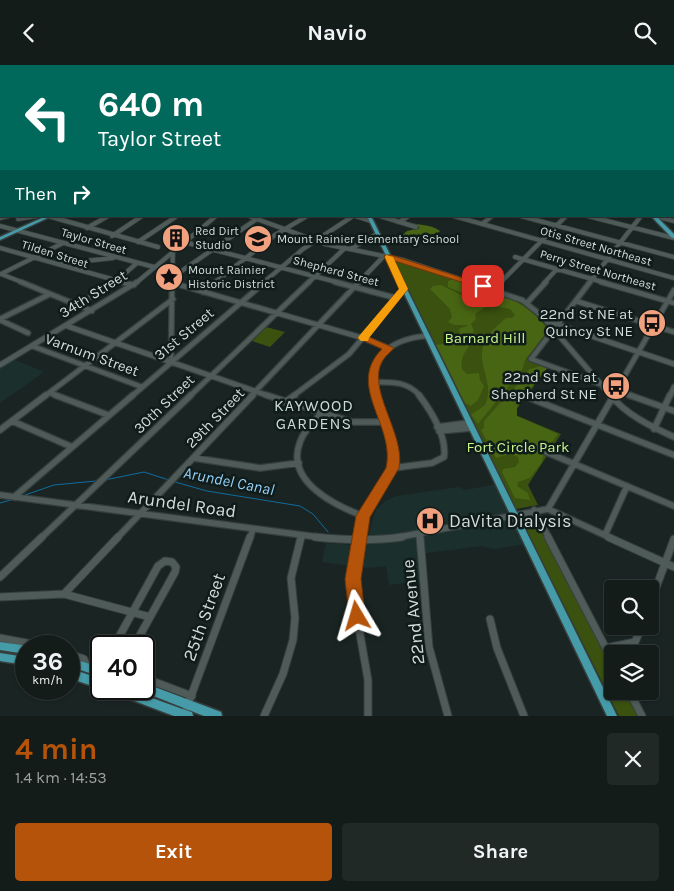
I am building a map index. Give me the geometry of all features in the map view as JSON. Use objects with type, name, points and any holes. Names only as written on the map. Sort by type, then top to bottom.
[{"type":"main road","points":[[0,239],[47,217]]},
{"type":"main road","points":[[655,217],[674,237]]},
{"type":"main road","points":[[370,219],[386,257],[404,289],[612,716]]},
{"type":"main road","points":[[0,646],[15,648]]},
{"type":"main road","points":[[0,657],[15,659]]},
{"type":"main road","points":[[80,665],[90,668]]},
{"type":"main road","points":[[155,693],[188,708]]},
{"type":"main road","points":[[155,700],[217,716]]},
{"type":"street","points":[[32,217],[20,220],[34,224]]},
{"type":"street","points":[[52,217],[112,236],[158,247]]},
{"type":"street","points":[[87,228],[106,217]]},
{"type":"street","points":[[112,236],[140,217]]},
{"type":"street","points":[[138,242],[176,217]]},
{"type":"street","name":"34th Street","points":[[0,365],[134,285],[215,217]]},
{"type":"street","points":[[173,277],[259,217],[315,241],[386,257],[494,289],[527,303],[555,327],[674,364]]},
{"type":"street","points":[[203,292],[285,229],[305,217]]},
{"type":"street","name":"31st Street","points":[[14,497],[281,267],[315,241],[352,217]]},
{"type":"street","points":[[383,217],[416,227]]},
{"type":"street","points":[[399,222],[407,217]]},
{"type":"street","name":"Otis Street Northeast","points":[[457,217],[674,278]]},
{"type":"street","points":[[482,224],[491,217]]},
{"type":"street","points":[[524,217],[674,257]]},
{"type":"street","points":[[494,289],[565,217]]},
{"type":"street","points":[[592,217],[674,237]]},
{"type":"street","points":[[640,217],[531,359],[674,411]]},
{"type":"street","points":[[658,217],[674,221]]},
{"type":"street","name":"Taylor Street","points":[[0,226],[154,267]]},
{"type":"street","name":"30th Street","points":[[0,577],[316,276],[347,249],[377,234]]},
{"type":"street","name":"Shepherd Street","points":[[184,242],[396,298]]},
{"type":"street","points":[[0,273],[63,243]]},
{"type":"street","name":"Tilden Street","points":[[0,248],[134,285]]},
{"type":"street","points":[[171,362],[173,251]]},
{"type":"street","name":"29th Street","points":[[64,594],[386,257]]},
{"type":"street","name":"Perry Street Northeast","points":[[515,257],[674,303]]},
{"type":"street","points":[[54,264],[116,258]]},
{"type":"street","points":[[77,305],[116,281],[137,263]]},
{"type":"street","points":[[527,303],[557,269]]},
{"type":"street","points":[[0,273],[92,311]]},
{"type":"street","points":[[173,283],[363,338],[388,348]]},
{"type":"street","points":[[285,401],[344,359],[404,289]]},
{"type":"street","points":[[548,509],[674,290]]},
{"type":"street","points":[[0,319],[50,294]]},
{"type":"street","points":[[0,431],[173,299]]},
{"type":"street","points":[[576,301],[674,332]]},
{"type":"street","name":"Varnum Street","points":[[0,319],[28,333]]},
{"type":"street","points":[[67,326],[321,414],[360,423],[386,422]]},
{"type":"street","points":[[555,327],[612,398],[633,416],[654,429],[674,437]]},
{"type":"street","points":[[368,716],[368,673],[354,593],[354,574],[363,516],[393,468],[394,454],[373,382],[375,365],[388,348],[399,341],[426,336]]},
{"type":"street","name":"Varnum Street","points":[[32,346],[142,387]]},
{"type":"street","points":[[373,382],[403,385],[416,390],[420,394],[438,429],[446,450],[439,461],[393,468]]},
{"type":"street","points":[[654,429],[674,387]]},
{"type":"street","points":[[50,393],[108,415]]},
{"type":"street","points":[[527,397],[674,455]]},
{"type":"street","points":[[321,414],[302,439],[298,453],[299,463],[306,477],[322,497],[339,507],[363,516]]},
{"type":"street","points":[[12,421],[72,447]]},
{"type":"street","points":[[438,429],[470,426]]},
{"type":"street","points":[[546,451],[674,506]]},
{"type":"street","points":[[194,458],[260,468],[299,463]]},
{"type":"street","points":[[605,535],[627,486]]},
{"type":"street","name":"Arundel Road","points":[[0,495],[252,529],[332,539],[360,540]]},
{"type":"street","points":[[360,540],[376,540],[420,534],[512,514],[548,509],[674,567]]},
{"type":"street","points":[[534,510],[604,645]]},
{"type":"street","name":"25th Street","points":[[188,708],[252,529]]},
{"type":"street","name":"22nd Avenue","points":[[420,534],[429,647],[448,716]]},
{"type":"street","points":[[264,716],[294,641],[296,617],[291,585],[292,571],[302,535]]},
{"type":"street","points":[[659,580],[674,539]]},
{"type":"street","points":[[120,635],[158,566],[165,561],[172,562],[176,567],[175,573],[140,635]]},
{"type":"street","points":[[0,597],[64,594],[150,617]]},
{"type":"street","points":[[490,619],[497,647],[524,716]]},
{"type":"street","points":[[620,645],[635,642],[638,635]]},
{"type":"street","points":[[0,638],[15,641]]},
{"type":"street","points":[[80,658],[84,659],[87,667]]},
{"type":"street","points":[[155,686],[188,708]]},
{"type":"street","points":[[634,700],[642,716]]},
{"type":"shaded area","points":[[13,359],[44,372],[0,403],[0,367]]},
{"type":"shaded area","points":[[497,484],[526,544],[494,549],[482,546],[419,554],[420,581],[389,585],[386,566],[367,568],[322,562],[326,543],[365,546],[376,510],[385,501],[396,496],[459,487],[465,490]]},
{"type":"green space","points":[[404,221],[436,228],[440,231],[437,234],[410,235],[407,240],[396,241],[407,231],[420,228]]},
{"type":"green space","name":"Barnard Hill","points":[[394,260],[504,294],[526,304],[550,330],[527,359],[548,367],[513,414],[561,434],[528,485],[538,505],[516,509]]},
{"type":"green space","points":[[455,279],[505,296],[527,309],[546,327],[545,334],[525,360],[522,370],[478,424],[471,415],[485,405],[488,397],[482,349],[492,331],[506,318],[512,318],[515,315],[510,309],[493,306],[448,287],[448,281]]},
{"type":"green space","points":[[441,285],[485,307],[475,314],[476,319],[471,324],[474,337],[463,355],[462,361],[462,369],[467,374],[479,373],[480,380],[484,386],[478,400],[471,406],[465,403],[436,345],[453,342],[460,336],[459,329],[469,325],[454,325],[448,322],[452,317],[450,309],[430,289],[433,286]]},
{"type":"green space","points":[[266,327],[285,332],[270,347],[252,341]]},
{"type":"green space","points":[[540,366],[547,368],[526,395],[514,388],[525,377],[528,370]]},
{"type":"green space","name":"Fort Circle Park","points":[[511,391],[525,397],[517,407],[517,416],[558,434],[544,453],[542,462],[530,478],[518,482],[517,486],[528,493],[530,500],[515,498],[502,472],[503,469],[515,467],[519,462],[518,457],[509,454],[496,458],[481,430],[484,428],[484,421]]},
{"type":"green space","points":[[533,514],[604,651],[604,686],[520,517]]},
{"type":"green space","points":[[611,700],[630,700],[638,716],[619,716]]},
{"type":"waterway","name":"Arundel Canal","points":[[105,480],[144,472],[169,480]]},
{"type":"waterway","name":"Arundel Canal","points":[[25,495],[54,485],[96,481]]},
{"type":"waterway","name":"Arundel Canal","points":[[175,482],[207,491],[300,506],[313,514],[328,532]]},
{"type":"waterway","name":"Arundel Canal","points":[[0,503],[14,499]]},
{"type":"slow traffic","points":[[365,339],[363,338],[404,289],[389,257]]},
{"type":"place","name":"Red Dirt Studio","points":[[176,238]]},
{"type":"place","name":"Mount Rainier Elementary School","points":[[258,239]]},
{"type":"place","name":"Mount Rainier Historic District","points":[[169,277]]},
{"type":"place","name":"22nd St NE at Quincy St NE","points":[[652,323]]},
{"type":"place","name":"22nd St NE at Shepherd St NE","points":[[616,386]]},
{"type":"place","name":"DaVita Dialysis","points":[[430,521]]},
{"type":"district","name":"KAYWOOD GARDENS","points":[[314,414]]},
{"type":"route","points":[[357,616],[353,579],[361,524],[370,501],[393,468],[394,462],[392,439],[376,395],[372,375],[378,359],[388,348],[363,338],[404,289],[388,257],[483,286]]}]
